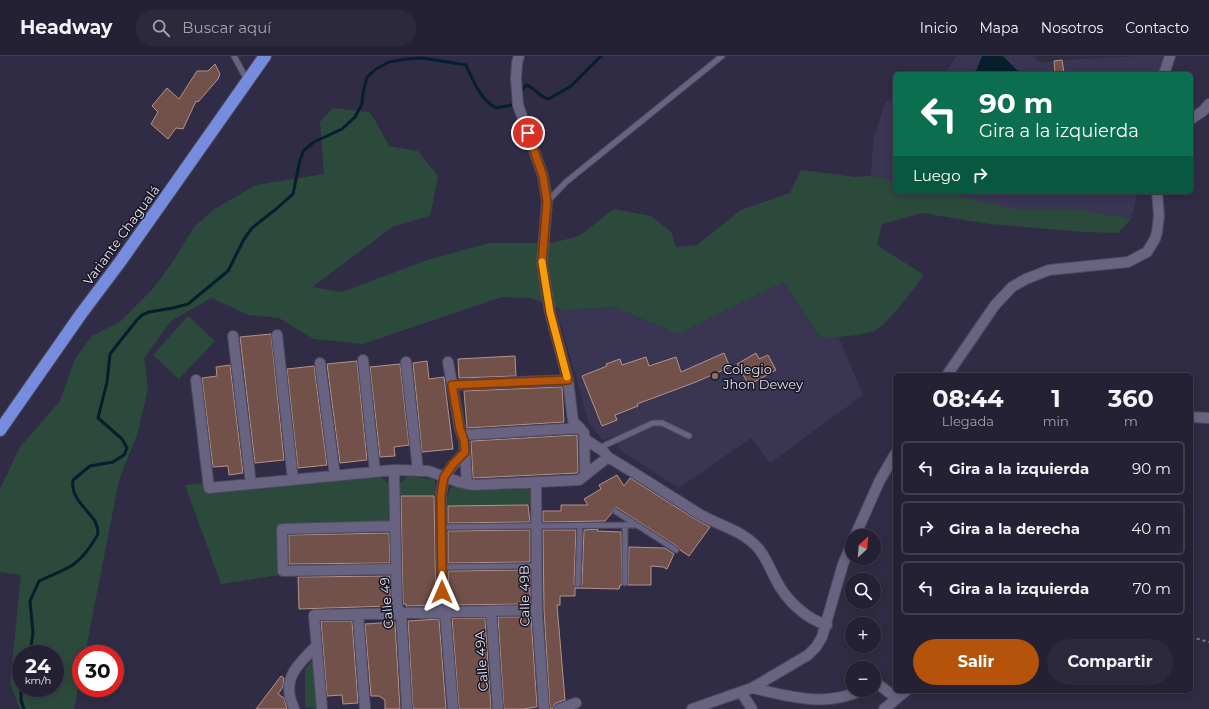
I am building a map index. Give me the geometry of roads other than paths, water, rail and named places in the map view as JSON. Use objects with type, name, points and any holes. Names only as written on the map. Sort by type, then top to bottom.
[{"type":"highway","name":"Variante Chagualá","points":[[0,430],[265,56]]},
{"type":"street","points":[[519,56],[516,79],[518,105],[543,176],[547,202],[542,263],[550,312],[568,380],[573,421],[584,433],[586,475]]},
{"type":"street","points":[[1165,72],[1170,56]]},
{"type":"street","points":[[1193,118],[1203,111],[1209,104]]},
{"type":"street","points":[[948,373],[995,305],[1012,287],[1026,279],[1049,270],[1128,262],[1147,252],[1155,239],[1157,232],[1159,216],[1157,194]]},
{"type":"street","points":[[277,335],[294,480]]},
{"type":"street","points":[[233,336],[252,484]]},
{"type":"street","points":[[363,360],[375,472]]},
{"type":"street","points":[[406,362],[418,471]]},
{"type":"street","points":[[448,362],[464,440],[467,484]]},
{"type":"street","points":[[320,363],[335,476]]},
{"type":"street","points":[[196,380],[209,488],[394,470],[428,471],[474,485],[580,480],[608,456]]},
{"type":"street","points":[[452,385],[568,380]]},
{"type":"street","points":[[1193,418],[1209,418]]},
{"type":"street","points":[[462,435],[580,428]]},
{"type":"street","points":[[584,439],[599,448],[608,456],[704,516],[728,527],[751,541],[765,558],[776,581],[799,610],[827,626]]},
{"type":"street","points":[[453,709],[445,612],[442,604],[441,495],[444,477],[453,464],[465,452]]},
{"type":"street","points":[[858,529],[879,482],[893,458]]},
{"type":"street","name":"Calle 49","points":[[394,470],[397,607],[401,613],[407,709]]},
{"type":"street","name":"Calle 49B","points":[[536,482],[537,610],[544,709]]},
{"type":"street","points":[[395,526],[282,529],[283,571],[396,569]]},
{"type":"street","points":[[692,709],[752,688],[808,655],[816,648],[827,626],[845,559]]},
{"type":"street","points":[[322,709],[314,616],[537,610]]},
{"type":"street","name":"Calle 49A","points":[[491,611],[498,709]]},
{"type":"street","points":[[358,614],[365,709]]},
{"type":"street","points":[[297,708],[290,698],[290,680],[292,672],[316,646]]},
{"type":"street","points":[[881,687],[895,697],[898,697],[903,693]]},
{"type":"street","points":[[752,688],[812,705],[845,695]]},
{"type":"street","points":[[741,692],[752,709]]},
{"type":"street","points":[[884,709],[903,693]]},
{"type":"street","points":[[560,709],[576,703]]},
{"type":"lane","points":[[234,56],[248,81]]},
{"type":"lane","points":[[547,202],[566,182],[722,56]]},
{"type":"lane","points":[[599,448],[652,423],[662,423],[689,436]]},
{"type":"lane","points":[[615,511],[676,550]]},
{"type":"lane","points":[[441,527],[636,525]]},
{"type":"lane","points":[[578,584],[580,526]]},
{"type":"lane","points":[[625,526],[625,583]]},
{"type":"lane","points":[[442,568],[536,566]]},
{"type":"water","points":[[982,56],[1003,56],[1019,72],[975,72]]},
{"type":"waterway","points":[[522,90],[526,85],[545,98],[549,99],[571,86],[601,56]]},
{"type":"waterway","points":[[31,645],[33,633],[30,601],[39,581],[62,571],[78,561],[91,546],[98,534],[95,521],[76,497],[73,480],[90,466],[113,462],[124,455],[127,448],[122,439],[98,418],[107,382],[110,354],[137,320],[142,315],[149,312],[188,304],[228,271],[244,239],[252,228],[293,194],[300,160],[304,150],[314,142],[342,129],[355,117],[362,104],[367,77],[376,69],[389,62],[423,58],[466,65],[478,90],[491,105],[496,108],[511,105]]},
{"type":"waterway","points":[[21,697],[24,709]]},
{"type":"place","name":"Colegio Jhon Dewey","points":[[715,376]]}]
